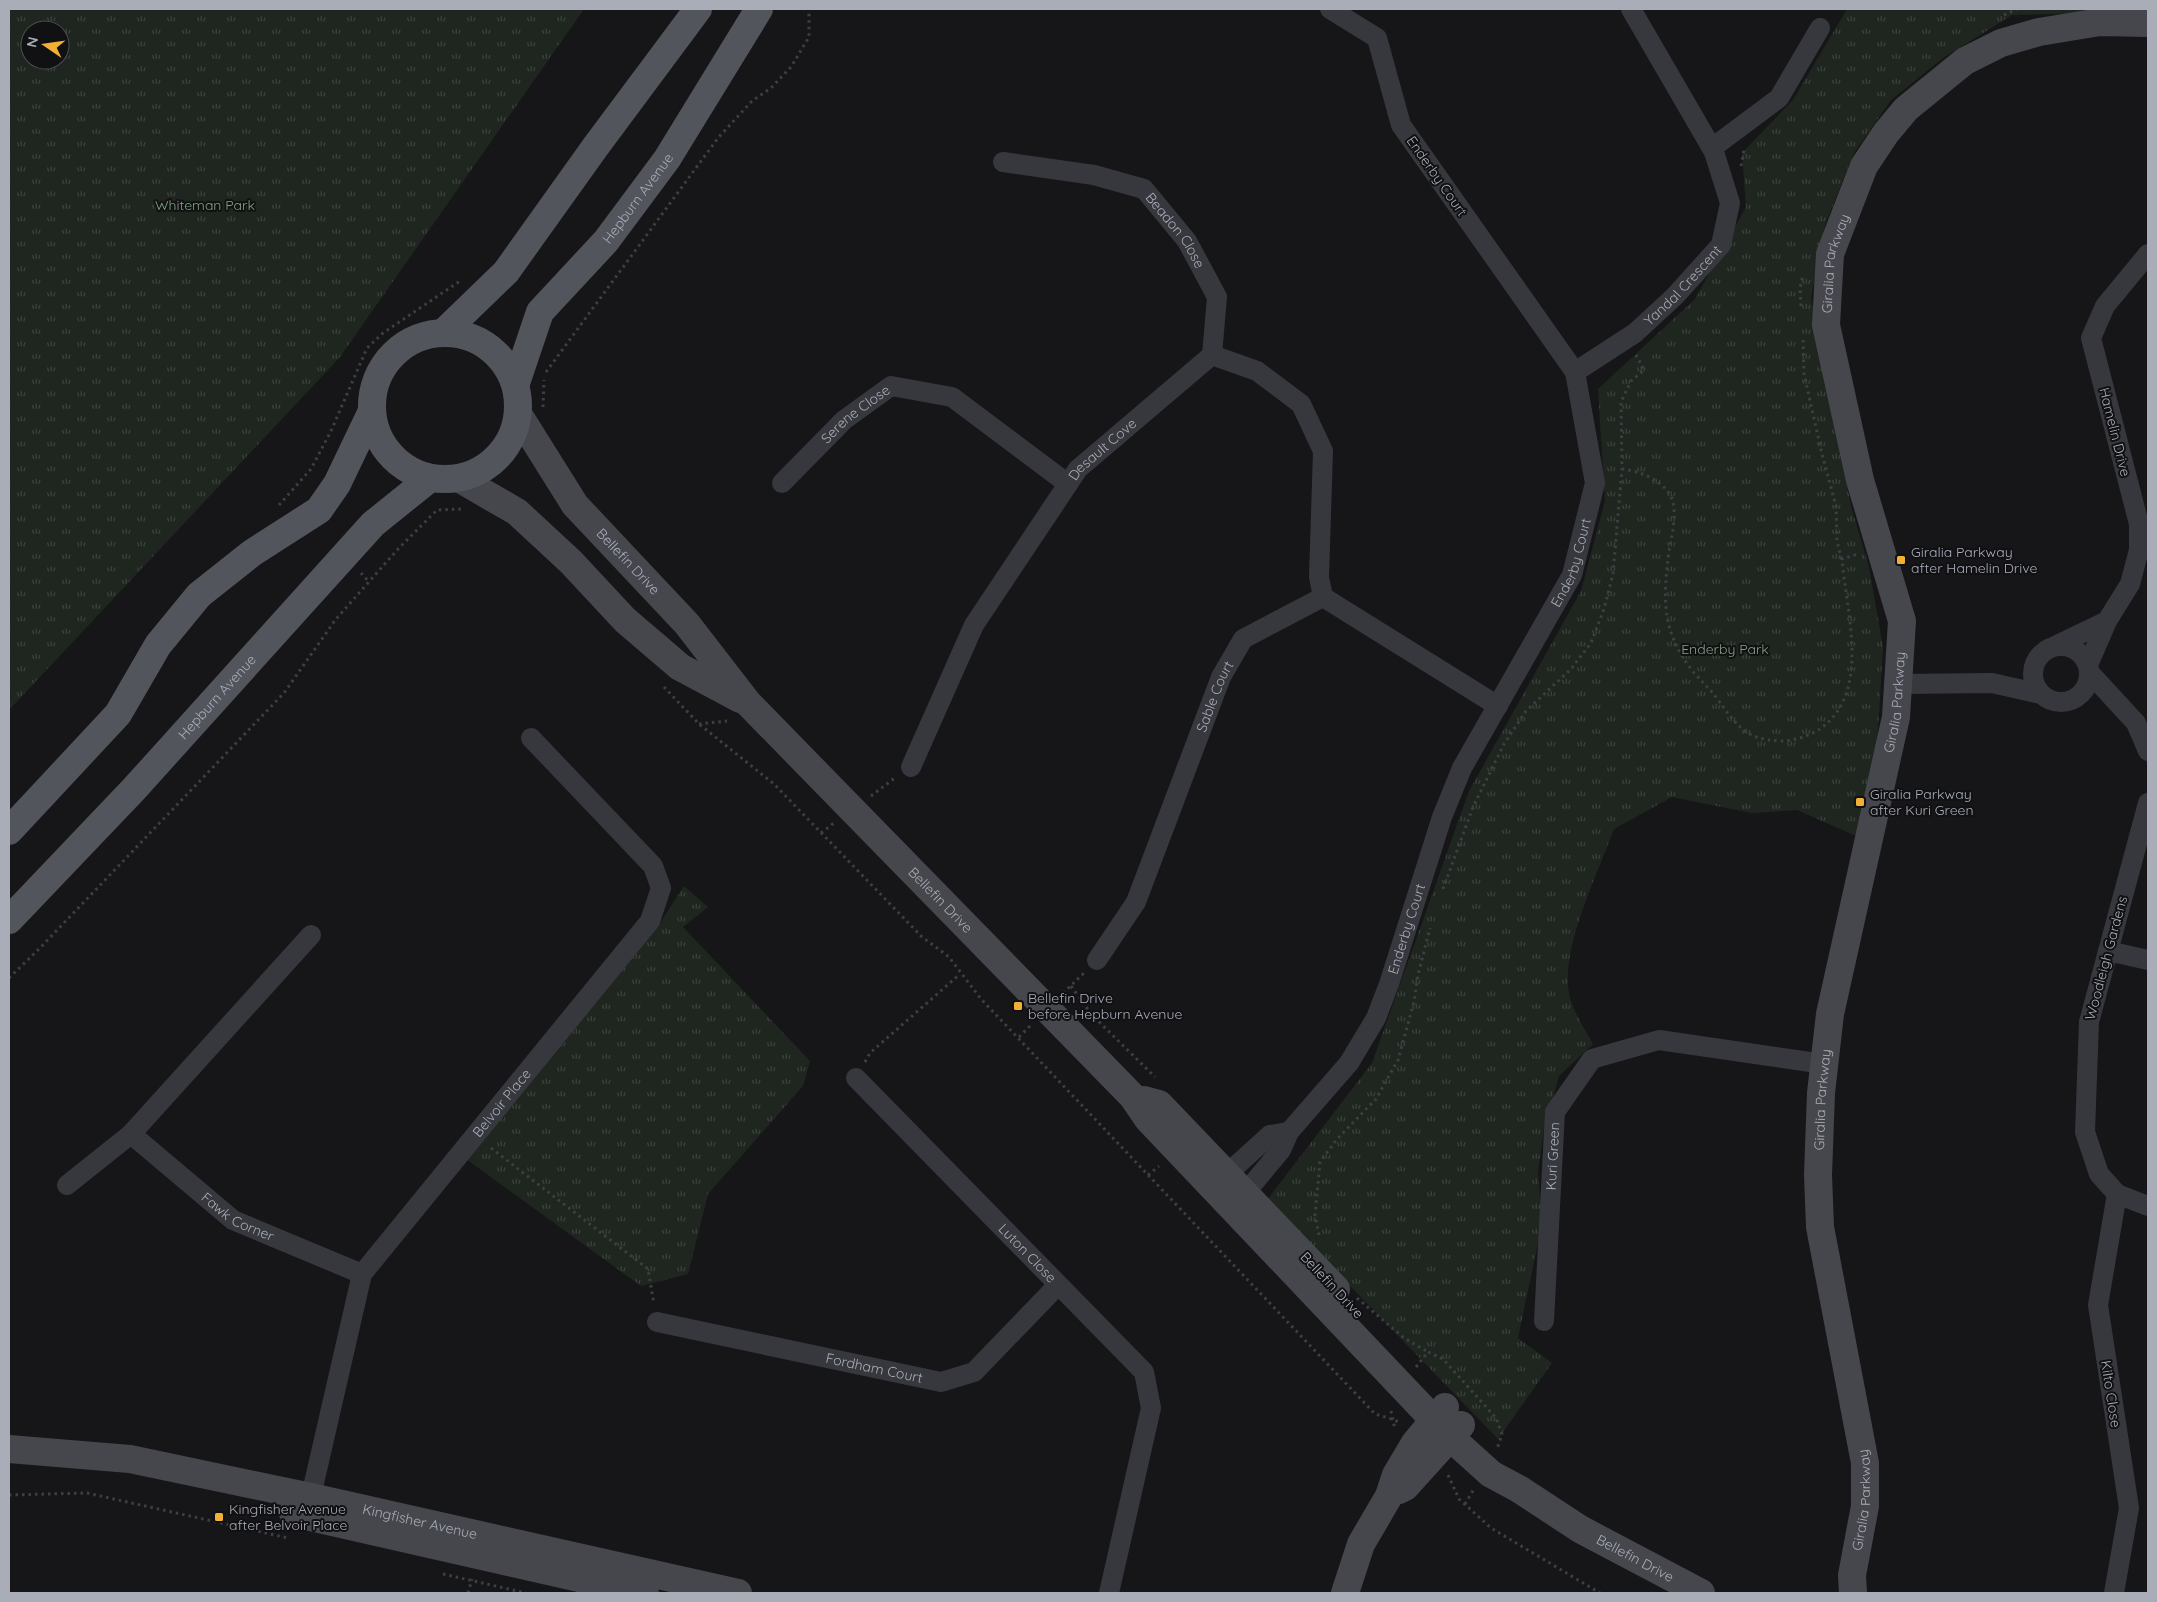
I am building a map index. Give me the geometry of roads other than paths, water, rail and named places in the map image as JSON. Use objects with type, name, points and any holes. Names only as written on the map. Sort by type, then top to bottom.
[{"type":"main road","points":[[445,331],[506,272],[596,146],[698,9]]},
{"type":"main road","name":"Hepburn Avenue","points":[[516,383],[540,312],[606,241],[667,159],[760,9]]},
{"type":"main road","points":[[9,830],[118,714],[158,645],[199,595],[252,553],[319,510],[337,484],[371,413],[375,383],[390,356],[415,338],[445,331],[476,338],[500,356],[531,411],[509,443],[488,466],[460,479],[429,478],[401,466],[380,443],[371,413]]},
{"type":"main road","name":"Hepburn Avenue","points":[[9,920],[134,789],[373,524],[429,478]]},
{"type":"street","name":"Enderby Court","points":[[1239,1200],[1281,1150],[1289,1132],[1349,1063],[1376,1018],[1389,984],[1442,817],[1462,768],[1572,575],[1594,483],[1575,372],[1401,125],[1377,38],[1330,9]]},
{"type":"street","name":"Yandal Crescent","points":[[1575,372],[1627,339],[1675,296],[1720,245],[1730,203],[1712,148],[1631,9]]},
{"type":"street","name":"Giralia Parkway","points":[[1846,1587],[1865,1506],[1864,1462],[1820,1228],[1818,1175],[1821,1094],[1830,1014],[1896,716],[1900,684],[1902,621],[1860,480],[1826,325],[1830,254],[1864,166],[1886,133],[1906,109],[1965,61],[2001,44],[2039,32],[2100,22],[2146,24]]},
{"type":"street","points":[[1712,148],[1779,98],[1820,28]]},
{"type":"street","name":"Beadon Close","points":[[1002,162],[1094,175],[1144,189],[1187,241],[1217,297],[1212,356]]},
{"type":"street","name":"Hamelin Drive","points":[[2088,668],[2107,621],[2130,584],[2144,550],[2091,338],[2105,306],[2148,254]]},
{"type":"street","points":[[1212,356],[1257,371],[1301,404],[1324,451],[1319,577],[1322,597],[1498,706]]},
{"type":"street","name":"Desault Cove","points":[[911,767],[974,625],[1078,469],[1212,356]]},
{"type":"street","name":"Serene Close","points":[[782,483],[844,420],[891,386],[952,397],[1068,484]]},
{"type":"street","name":"Bellefin Drive","points":[[531,411],[575,506],[687,624],[748,703],[1133,1097],[1148,1119],[1220,1180],[1441,1430],[1491,1474],[1519,1489],[1580,1529],[1701,1593]]},
{"type":"street","name":"Bellefin Drive","points":[[460,479],[517,512],[571,562],[625,620],[680,667],[748,703]]},
{"type":"street","name":"Sable Court","points":[[1097,960],[1136,902],[1221,677],[1243,639],[1322,597]]},
{"type":"street","points":[[2041,694],[2035,684],[2034,668],[2041,654],[2107,621]]},
{"type":"street","points":[[2055,646],[2071,648],[2078,652],[2088,668],[2136,723],[2148,751]]},
{"type":"street","points":[[1992,683],[2034,668]]},
{"type":"street","points":[[2077,697],[2086,685],[2088,668]]},
{"type":"street","points":[[1900,684],[1992,683],[2041,694],[2060,702],[2077,697],[2122,708]]},
{"type":"street","name":"Belvoir Place","points":[[309,1506],[362,1274],[650,921],[660,888],[653,866],[531,738]]},
{"type":"street","name":"Woodleigh Gardens","points":[[2148,803],[2088,1022],[2085,1132],[2099,1174],[2117,1194],[2148,1206]]},
{"type":"street","points":[[67,1185],[131,1134],[311,935]]},
{"type":"street","points":[[2108,951],[2148,960]]},
{"type":"street","name":"Kuri Green","points":[[1544,1321],[1555,1112],[1592,1059],[1659,1040],[1824,1064]]},
{"type":"street","name":"Luton Close","points":[[856,1078],[1144,1372],[1151,1408],[1109,1593]]},
{"type":"street","points":[[1220,1180],[1270,1135],[1289,1132]]},
{"type":"street","name":"Fawk Corner","points":[[131,1134],[232,1220],[362,1274]]},
{"type":"street","name":"Kilto Close","points":[[2114,1593],[2129,1508],[2098,1305],[2117,1194]]},
{"type":"street","name":"Fordham Court","points":[[657,1322],[941,1382],[974,1372],[1058,1285]]},
{"type":"street","points":[[1345,1593],[1361,1544],[1390,1496],[1396,1475],[1441,1430]]},
{"type":"street","name":"Kingfisher Avenue","points":[[9,1449],[130,1459],[645,1593]]},
{"type":"street","name":"Kingfisher Avenue","points":[[9,1468],[126,1477],[309,1506],[738,1593]]},
{"type":"place","name":"Giralia Parkway after Hamelin Drive","points":[[1901,560]]},
{"type":"place","name":"Giralia Parkway after Kuri Green","points":[[1860,802]]},
{"type":"place","name":"Bellefin Drive before Hepburn Avenue","points":[[1018,1006]]},
{"type":"place","name":"Kingfisher Avenue after Belvoir Place","points":[[219,1517]]},
{"type":"park label","name":"Whiteman Park","points":[[205,205]]},
{"type":"park label","name":"Enderby Park","points":[[1725,649]]}]
